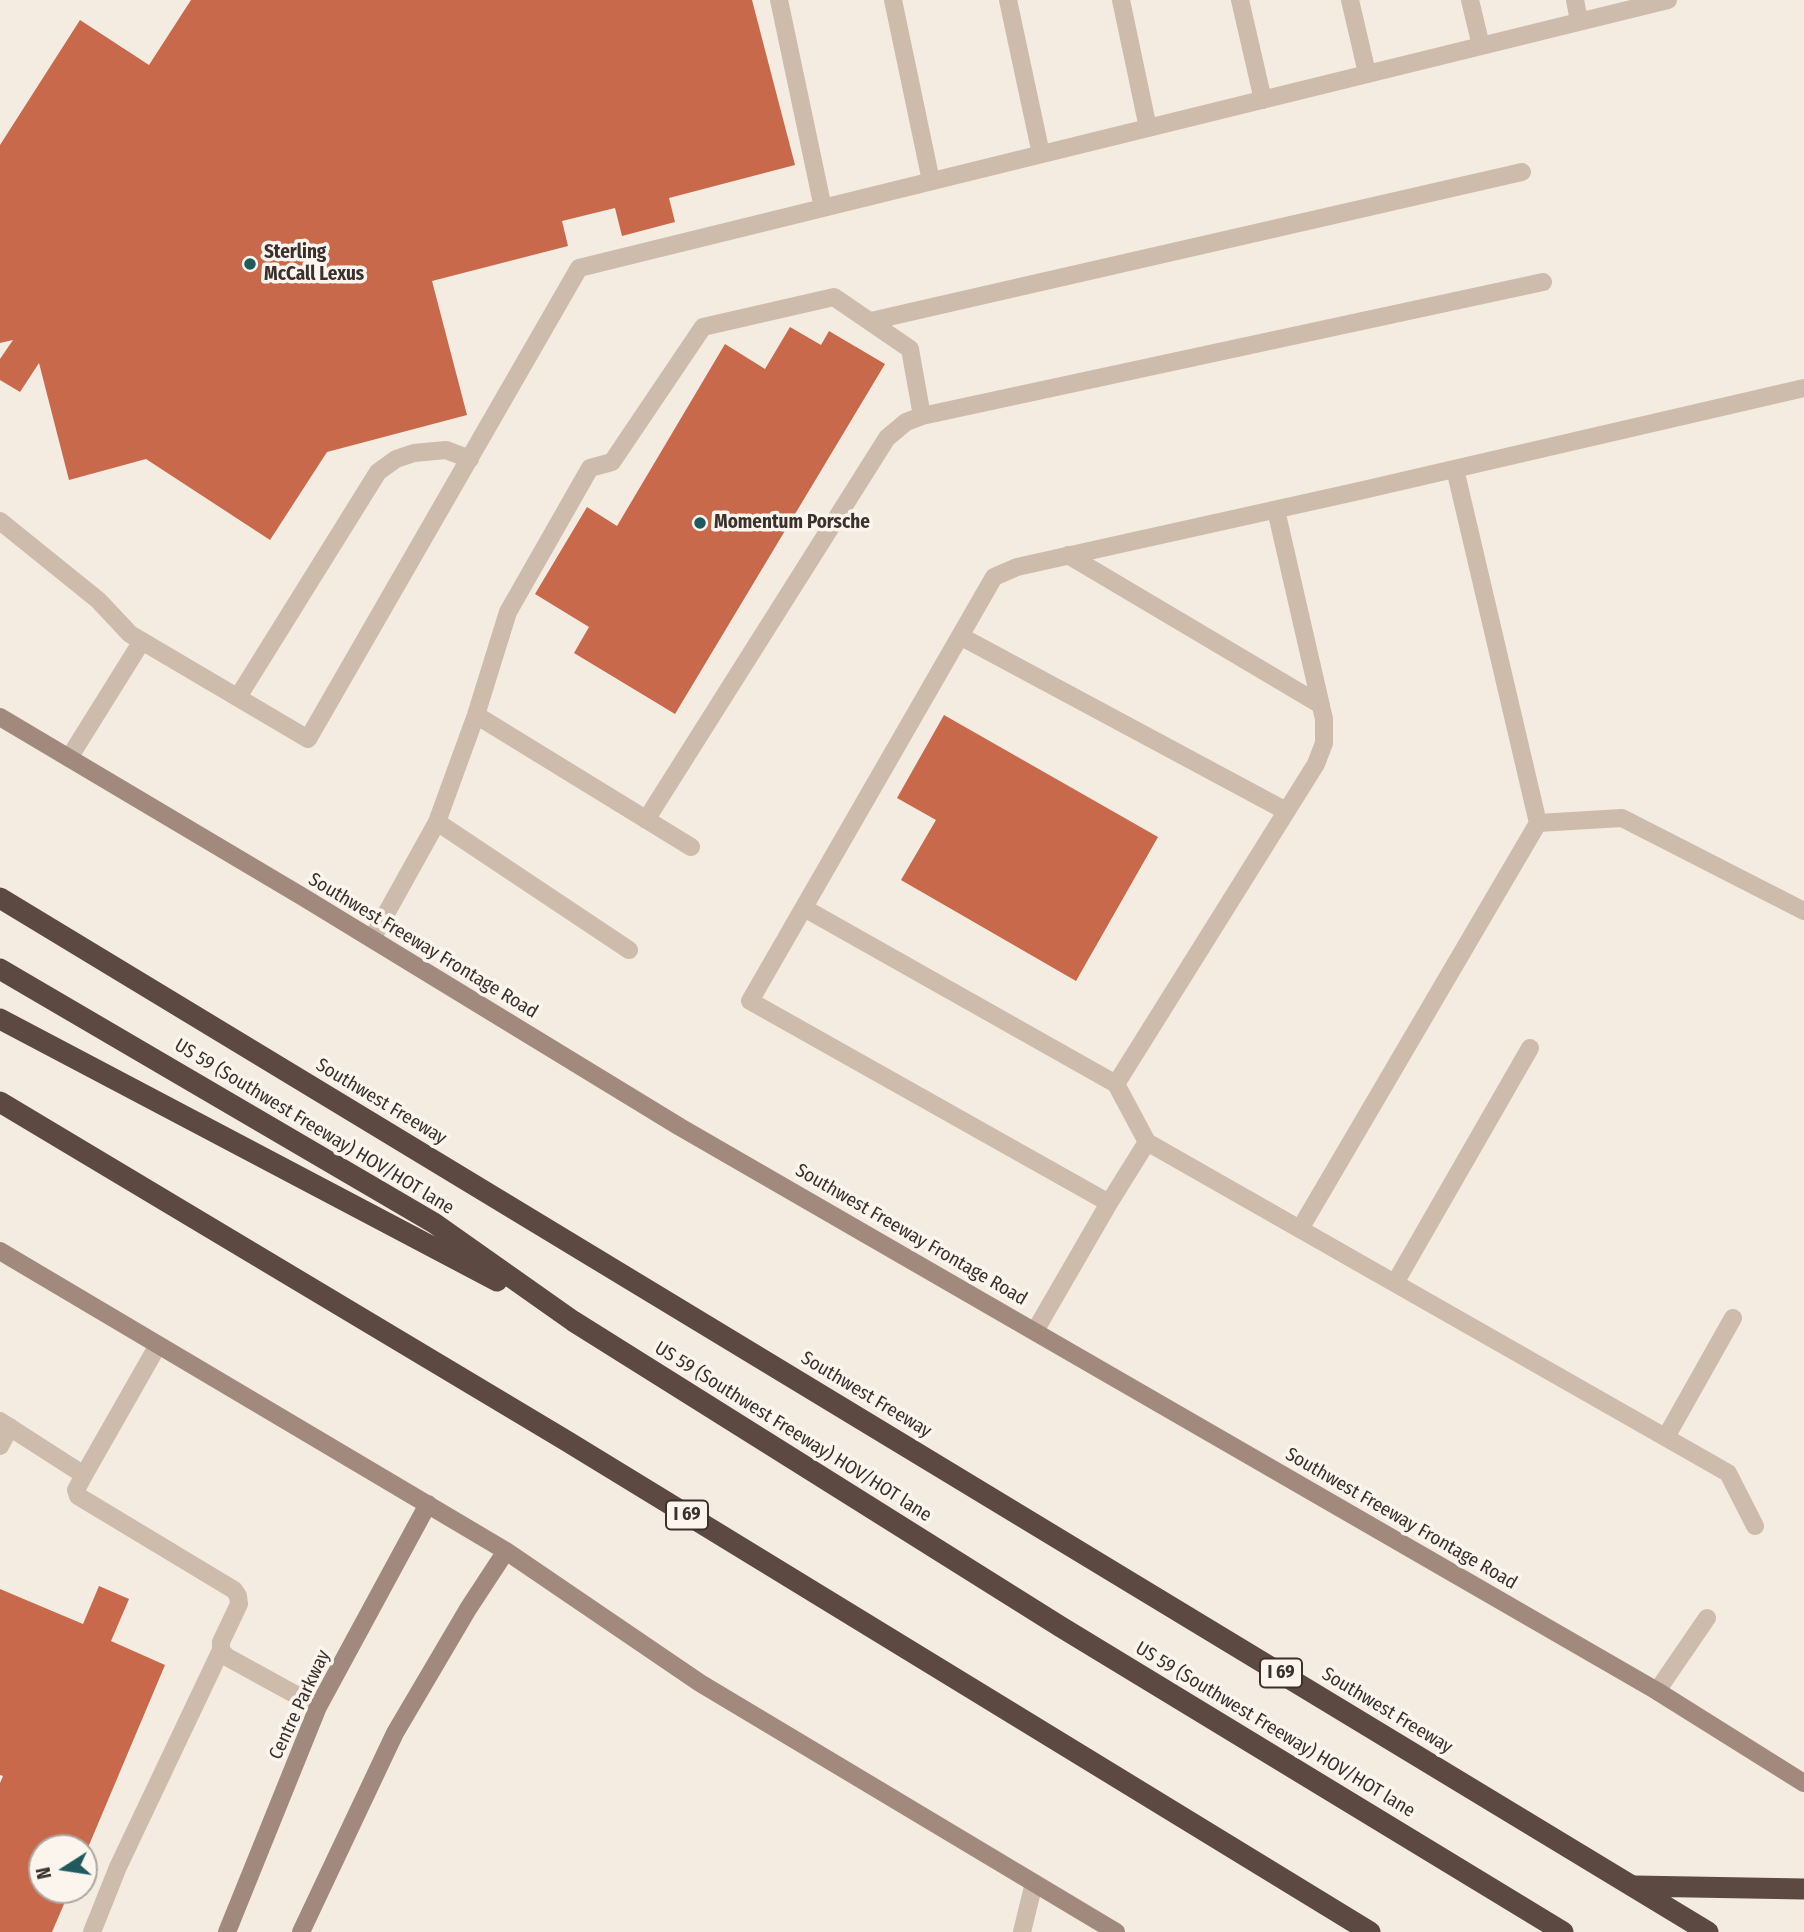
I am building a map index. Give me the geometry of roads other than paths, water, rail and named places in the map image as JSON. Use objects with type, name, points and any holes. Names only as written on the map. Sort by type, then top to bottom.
[{"type":"highway","name":"Southwest Freeway","points":[[0,898],[1708,1932]]},
{"type":"highway","name":"US 59 (Southwest Freeway) HOV/HOT lane","points":[[0,969],[434,1223],[573,1321],[1061,1627],[1563,1932]]},
{"type":"highway","points":[[0,1019],[573,1321]]},
{"type":"highway","name":"I 69","points":[[0,1102],[577,1448],[1370,1932]]},
{"type":"highway","points":[[1632,1886],[1804,1889]]},
{"type":"main road","name":"Southwest Freeway Frontage Road","points":[[0,717],[680,1126],[1657,1691],[1804,1783]]},
{"type":"main road","points":[[0,1251],[428,1504],[506,1552],[700,1683],[1116,1932]]},
{"type":"main road","name":"Centre Parkway","points":[[228,1932],[318,1707],[428,1504]]},
{"type":"main road","points":[[301,1932],[395,1733],[468,1609],[506,1552]]},
{"type":"lane","points":[[779,0],[823,208]]},
{"type":"lane","points":[[893,0],[931,181]]},
{"type":"lane","points":[[1008,0],[1041,154]]},
{"type":"lane","points":[[1121,0],[1148,128]]},
{"type":"lane","points":[[1240,0],[1263,100]]},
{"type":"lane","points":[[1350,0],[1367,73]]},
{"type":"lane","points":[[1470,0],[1481,46]]},
{"type":"lane","points":[[1575,0],[1579,21]]},
{"type":"lane","points":[[0,521],[98,600],[130,634],[308,739],[579,268],[1668,0]]},
{"type":"lane","points":[[871,321],[1522,172]]},
{"type":"lane","points":[[646,820],[887,438],[906,422],[922,416],[1543,282]]},
{"type":"lane","points":[[372,939],[437,822],[476,715],[508,612],[590,468],[612,462],[703,327],[834,297],[910,349],[922,416]]},
{"type":"lane","points":[[1109,1203],[750,1001],[994,577],[1017,567],[1068,555],[1276,510],[1804,388]]},
{"type":"lane","points":[[238,697],[378,472],[396,459],[414,453],[446,450],[470,459]]},
{"type":"lane","points":[[1300,1229],[1538,823],[1455,469]]},
{"type":"lane","points":[[1116,1084],[1315,764],[1325,743],[1321,705],[1276,510]]},
{"type":"lane","points":[[1068,555],[1321,705]]},
{"type":"lane","points":[[960,636],[1286,811]]},
{"type":"lane","points":[[69,758],[142,641]]},
{"type":"lane","points":[[476,715],[691,847]]},
{"type":"lane","points":[[1538,823],[1622,818],[1804,911]]},
{"type":"lane","points":[[437,822],[629,950]]},
{"type":"lane","points":[[804,908],[1116,1084],[1147,1142],[1728,1473],[1755,1526]]},
{"type":"lane","points":[[1395,1283],[1530,1048]]},
{"type":"lane","points":[[1035,1331],[1147,1142]]},
{"type":"lane","points":[[1666,1437],[1733,1318]]},
{"type":"lane","points":[[92,1932],[118,1867],[221,1650],[221,1642],[239,1604],[234,1590],[80,1499],[76,1490],[158,1345]]},
{"type":"lane","points":[[0,1446],[5,1424],[84,1475]]},
{"type":"lane","points":[[1657,1691],[1707,1618]]},
{"type":"lane","points":[[221,1650],[227,1657],[318,1707]]},
{"type":"lane","points":[[1022,1932],[1034,1883]]},
{"type":"place","name":"Sterling McCall Lexus","points":[[250,264]]},
{"type":"place","name":"Momentum Porsche","points":[[700,523]]}]
